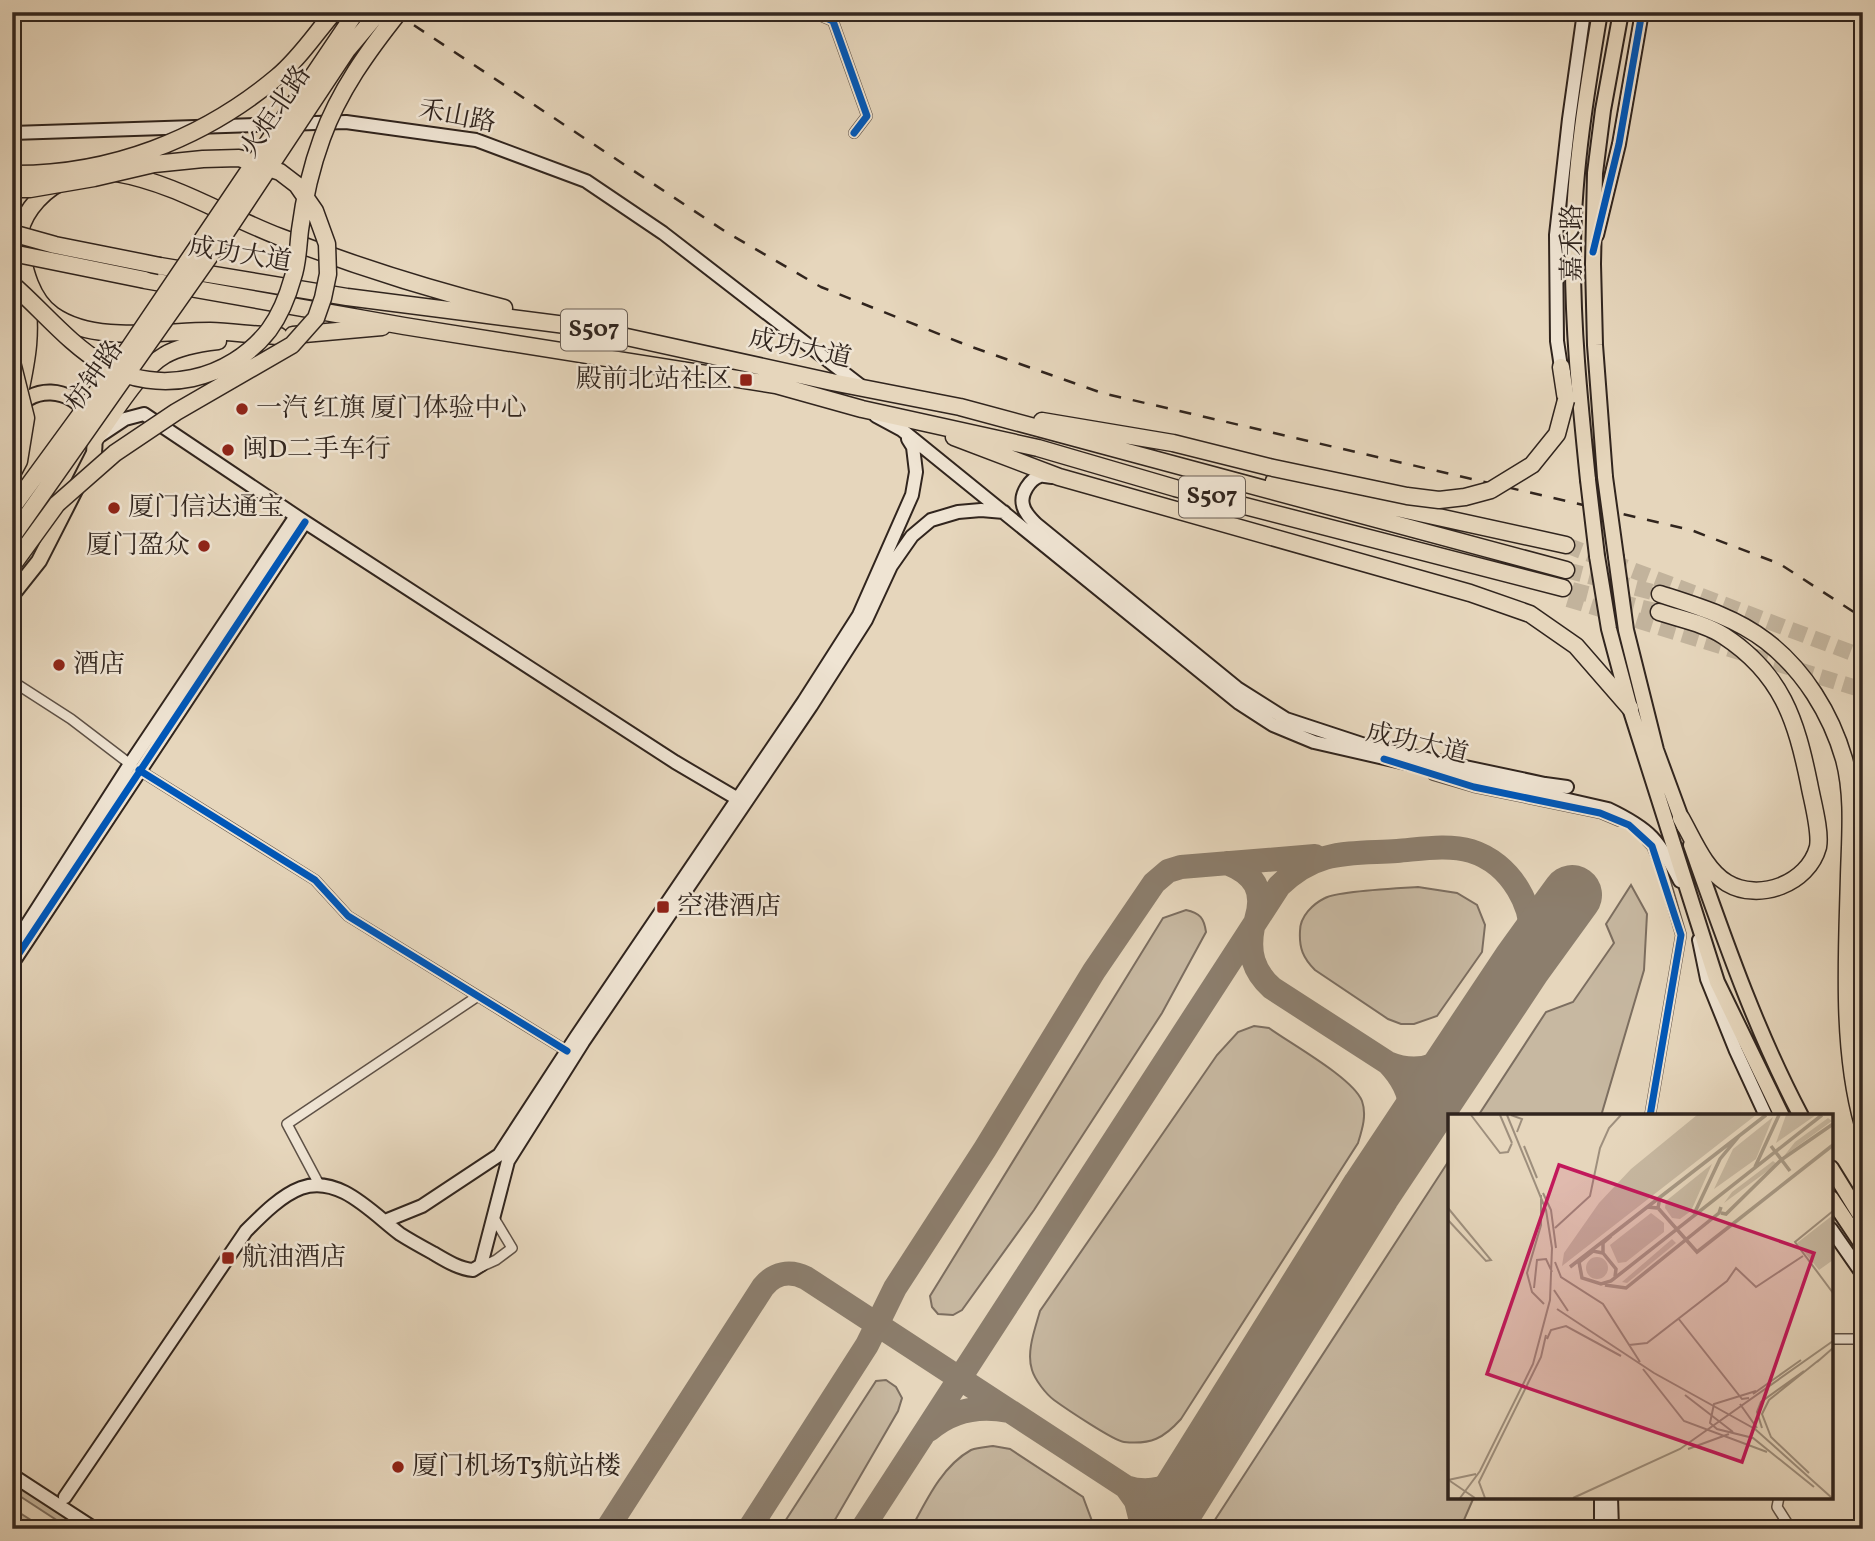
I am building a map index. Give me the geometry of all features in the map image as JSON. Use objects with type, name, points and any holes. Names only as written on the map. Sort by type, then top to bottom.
[{"type":"highway","points":[[12,174],[39,174],[110,163],[162,148],[226,116],[280,75],[334,12]]},
{"type":"highway","name":"火炬北路","points":[[200,243],[356,12]]},
{"type":"highway","name":"火炬北路","points":[[219,243],[347,50],[379,12]]},
{"type":"highway","points":[[12,284],[83,350],[105,365],[132,377],[168,382],[198,378],[231,365],[270,329],[282,308],[294,275],[309,177],[323,135],[343,90],[399,12]]},
{"type":"highway","points":[[12,189],[30,190],[154,164],[239,158],[280,172],[297,186],[316,211],[327,244],[328,274],[316,318],[292,345],[176,412],[115,453],[57,504],[12,566]]},
{"type":"highway","points":[[14,407],[29,352],[31,323],[14,242],[29,207],[52,187],[77,174],[104,171],[138,177],[278,237],[393,277],[482,303],[581,327]]},
{"type":"highway","points":[[14,242],[25,275],[42,304],[53,315],[83,329],[140,333],[209,331],[279,336]]},
{"type":"highway","name":"成功大道","points":[[14,242],[55,245],[160,266],[334,295],[581,327],[960,407],[1566,570]]},
{"type":"highway","name":"成功大道","points":[[14,242],[145,280],[404,326],[776,385],[862,409],[1059,477],[1469,593],[1530,614],[1576,646],[1630,708]]},
{"type":"highway","name":"枋钟路","points":[[12,508],[129,348],[200,243]]},
{"type":"highway","name":"枋钟路","points":[[12,537],[219,243]]},
{"type":"highway","points":[[95,439],[149,368],[166,354],[200,343],[404,326]]},
{"type":"highway","points":[[12,362],[14,407]]},
{"type":"highway","points":[[12,362],[26,418],[19,461],[12,474]]},
{"type":"highway","points":[[960,407],[1173,443],[1269,467],[1438,500],[1491,490],[1532,465],[1557,433],[1573,400],[1560,367]]},
{"type":"highway","name":"成功大道","points":[[902,424],[1038,448],[1175,488],[1565,593]]},
{"type":"highway","name":"S507","points":[[1023,425],[1566,545]]},
{"type":"highway","points":[[1660,594],[1709,610],[1767,641],[1806,680],[1826,713],[1844,760],[1850,811],[1849,1049],[1863,1125]]},
{"type":"highway","points":[[1659,612],[1724,635],[1754,661],[1779,690],[1794,721],[1815,814],[1818,846],[1808,864],[1794,880],[1773,889],[1748,891],[1726,882],[1706,862],[1681,818]]},
{"type":"main road","points":[[1560,367],[1557,341],[1557,228],[1584,12]]},
{"type":"main road","name":"嘉禾路","points":[[1600,12],[1581,124],[1573,244],[1576,357],[1573,400],[1588,480],[1597,556],[1609,629],[1630,708],[1717,982],[1781,1114]]},
{"type":"main road","name":"嘉禾路","points":[[1621,12],[1603,110],[1595,173],[1593,252],[1595,345],[1605,477],[1626,629],[1656,750],[1738,978],[1779,1075],[1800,1114]]},
{"type":"main road","points":[[1593,252],[1619,144],[1642,12]]},
{"type":"main road","name":"禾山路","points":[[12,133],[346,122],[476,139],[586,181],[663,233],[861,387]]},
{"type":"main road","points":[[1595,173],[1619,144]]},
{"type":"main road","points":[[1557,228],[1576,208]]},
{"type":"main road","points":[[12,595],[45,549],[94,453],[95,439],[89,416],[69,396],[54,391],[36,394],[14,407]]},
{"type":"main road","points":[[95,439],[125,419],[144,414],[676,762],[741,800]]},
{"type":"main road","points":[[65,1497],[246,1231],[268,1209],[301,1188],[320,1186],[344,1192],[400,1234],[457,1266],[468,1270],[477,1269],[485,1259],[508,1161],[859,615],[912,495],[916,472],[914,447],[902,424]]},
{"type":"main road","name":"成功大道","points":[[902,424],[949,468],[1239,703],[1273,725],[1314,742],[1573,800],[1608,809],[1638,823],[1664,848],[1695,908],[1699,947],[1707,979],[1763,1112]]},
{"type":"main road","name":"成功大道","points":[[1059,477],[1040,476],[1030,483],[1024,492],[1022,503],[1036,524],[1237,688],[1286,719],[1371,747],[1545,785],[1567,787]]},
{"type":"main road","points":[[385,1221],[422,1206],[499,1156],[567,1051],[741,800],[811,706],[866,620],[891,566],[912,536],[932,520],[958,512],[1004,512]]},
{"type":"main road","points":[[12,948],[301,519]]},
{"type":"main road","points":[[12,964],[135,767]]},
{"type":"main road","points":[[1833,1171],[1863,1220]]},
{"type":"main road","points":[[1833,1201],[1863,1246]]},
{"type":"main road","points":[[1833,1232],[1863,1275]]},
{"type":"main road","points":[[12,1475],[95,1529]]},
{"type":"main road","points":[[1601,1499],[1601,1529]]},
{"type":"main road","points":[[1611,1499],[1612,1529]]},
{"type":"street","points":[[812,12],[833,20],[867,116],[854,133]]},
{"type":"street","points":[[12,681],[71,719],[135,767],[315,880],[348,916],[567,1051]]},
{"type":"street","points":[[1384,759],[1474,788],[1600,813],[1629,825],[1652,846],[1681,935],[1650,1114]]},
{"type":"street","points":[[320,1186],[287,1124],[478,996]]},
{"type":"street","points":[[477,1269],[512,1248],[494,1218]]},
{"type":"street","points":[[1833,1339],[1863,1339]]},
{"type":"street","points":[[1779,1499],[1777,1507],[1791,1529]]},
{"type":"shaded area","points":[[1631,885],[1647,914],[1644,970],[1602,1114],[1479,1114],[1546,1012],[1573,1002],[1614,943],[1606,924]]},
{"type":"shaded area","points":[[1418,887],[1457,893],[1477,905],[1485,925],[1482,952],[1437,1016],[1414,1024],[1401,1024],[1388,1019],[1315,970],[1307,961],[1300,943],[1301,926],[1312,907],[1325,898],[1342,893]]},
{"type":"shaded area","points":[[1186,910],[1200,917],[1206,932],[1162,1013],[1034,1210],[962,1310],[953,1315],[938,1314],[932,1307],[930,1296],[1163,918]]},
{"type":"shaded area","points":[[1254,1026],[1269,1028],[1334,1072],[1356,1092],[1362,1101],[1364,1112],[1358,1143],[1181,1419],[1156,1439],[1124,1442],[1060,1404],[1038,1382],[1032,1370],[1030,1356],[1040,1311],[1217,1055],[1238,1032]]},
{"type":"shaded area","points":[[1448,1162],[1448,1499],[1473,1499],[1460,1529],[1209,1529]]},
{"type":"shaded area","points":[[886,1380],[896,1387],[902,1398],[898,1411],[836,1518],[828,1529],[780,1529],[876,1381]]},
{"type":"shaded area","points":[[993,1446],[1010,1449],[1083,1497],[1095,1529],[911,1529],[936,1485],[952,1465],[971,1450]]},
{"type":"shaded area","points":[[12,1482],[87,1529],[65,1529],[61,1523],[12,1491]]},
{"type":"shaded area","points":[[12,1508],[45,1529],[12,1529]]},
{"type":"taxiway","points":[[862,1529],[1279,886],[1307,865],[1334,856],[1434,848],[1471,851],[1498,866],[1518,889],[1529,918],[1529,948],[1521,966],[1482,1025],[1456,1052],[1442,1062],[1426,1068],[1408,1068],[1388,1063],[1402,1080],[1409,1097],[1410,1113],[1408,1128],[1401,1143],[1371,1191]]},
{"type":"taxiway","points":[[749,1529],[867,1345],[895,1288],[985,1149],[1094,971],[1154,883],[1168,871],[1181,867],[1315,856]]},
{"type":"taxiway","points":[[1227,863],[1245,872],[1255,885],[1259,900],[1256,920]]},
{"type":"taxiway","points":[[1253,927],[1252,953],[1256,968],[1266,982],[1388,1063]]},
{"type":"taxiway","points":[[607,1529],[763,1287],[783,1274],[806,1278],[1126,1487]]},
{"type":"taxiway","points":[[929,1430],[947,1418],[966,1411],[1009,1411]]},
{"type":"taxiway","points":[[1143,1529],[1136,1501],[1126,1487],[1147,1490],[1167,1486],[1202,1464]]},
{"type":"runway","points":[[1160,1529],[1371,1191],[1522,964],[1572,895]]},
{"type":"tunnel","points":[[1566,545],[1863,657]]},
{"type":"tunnel","points":[[1566,570],[1660,594]]},
{"type":"tunnel","points":[[1572,590],[1659,612]]},
{"type":"tunnel","points":[[1568,599],[1863,690]]},
{"type":"railway","points":[[394,12],[726,232],[821,287],[969,346],[1102,393],[1691,530],[1780,564],[1863,618]]},
{"type":"cycle path","points":[[812,12],[833,21],[867,116],[854,133]]},
{"type":"cycle path","points":[[1593,252],[1619,144],[1642,12]]},
{"type":"cycle path","points":[[12,964],[305,522]]},
{"type":"cycle path","points":[[1384,759],[1474,787],[1600,813],[1629,825],[1652,846],[1681,935],[1650,1114]]},
{"type":"cycle path","points":[[139,770],[315,880],[348,916],[567,1051]]},
{"type":"place","name":"殿前北站社区","points":[[746,380]]},
{"type":"place","name":"一汽 红旗 厦门体验中心","points":[[242,409]]},
{"type":"place","name":"闽D二手车行","points":[[228,450]]},
{"type":"place","name":"厦门信达通宝","points":[[114,508]]},
{"type":"place","name":"厦门盈众","points":[[204,546]]},
{"type":"place","name":"酒店","points":[[59,665]]},
{"type":"place","name":"空港酒店","points":[[663,907]]},
{"type":"place","name":"航油酒店","points":[[228,1258]]},
{"type":"place","name":"厦门机场T3航站楼","points":[[398,1467]]}]
